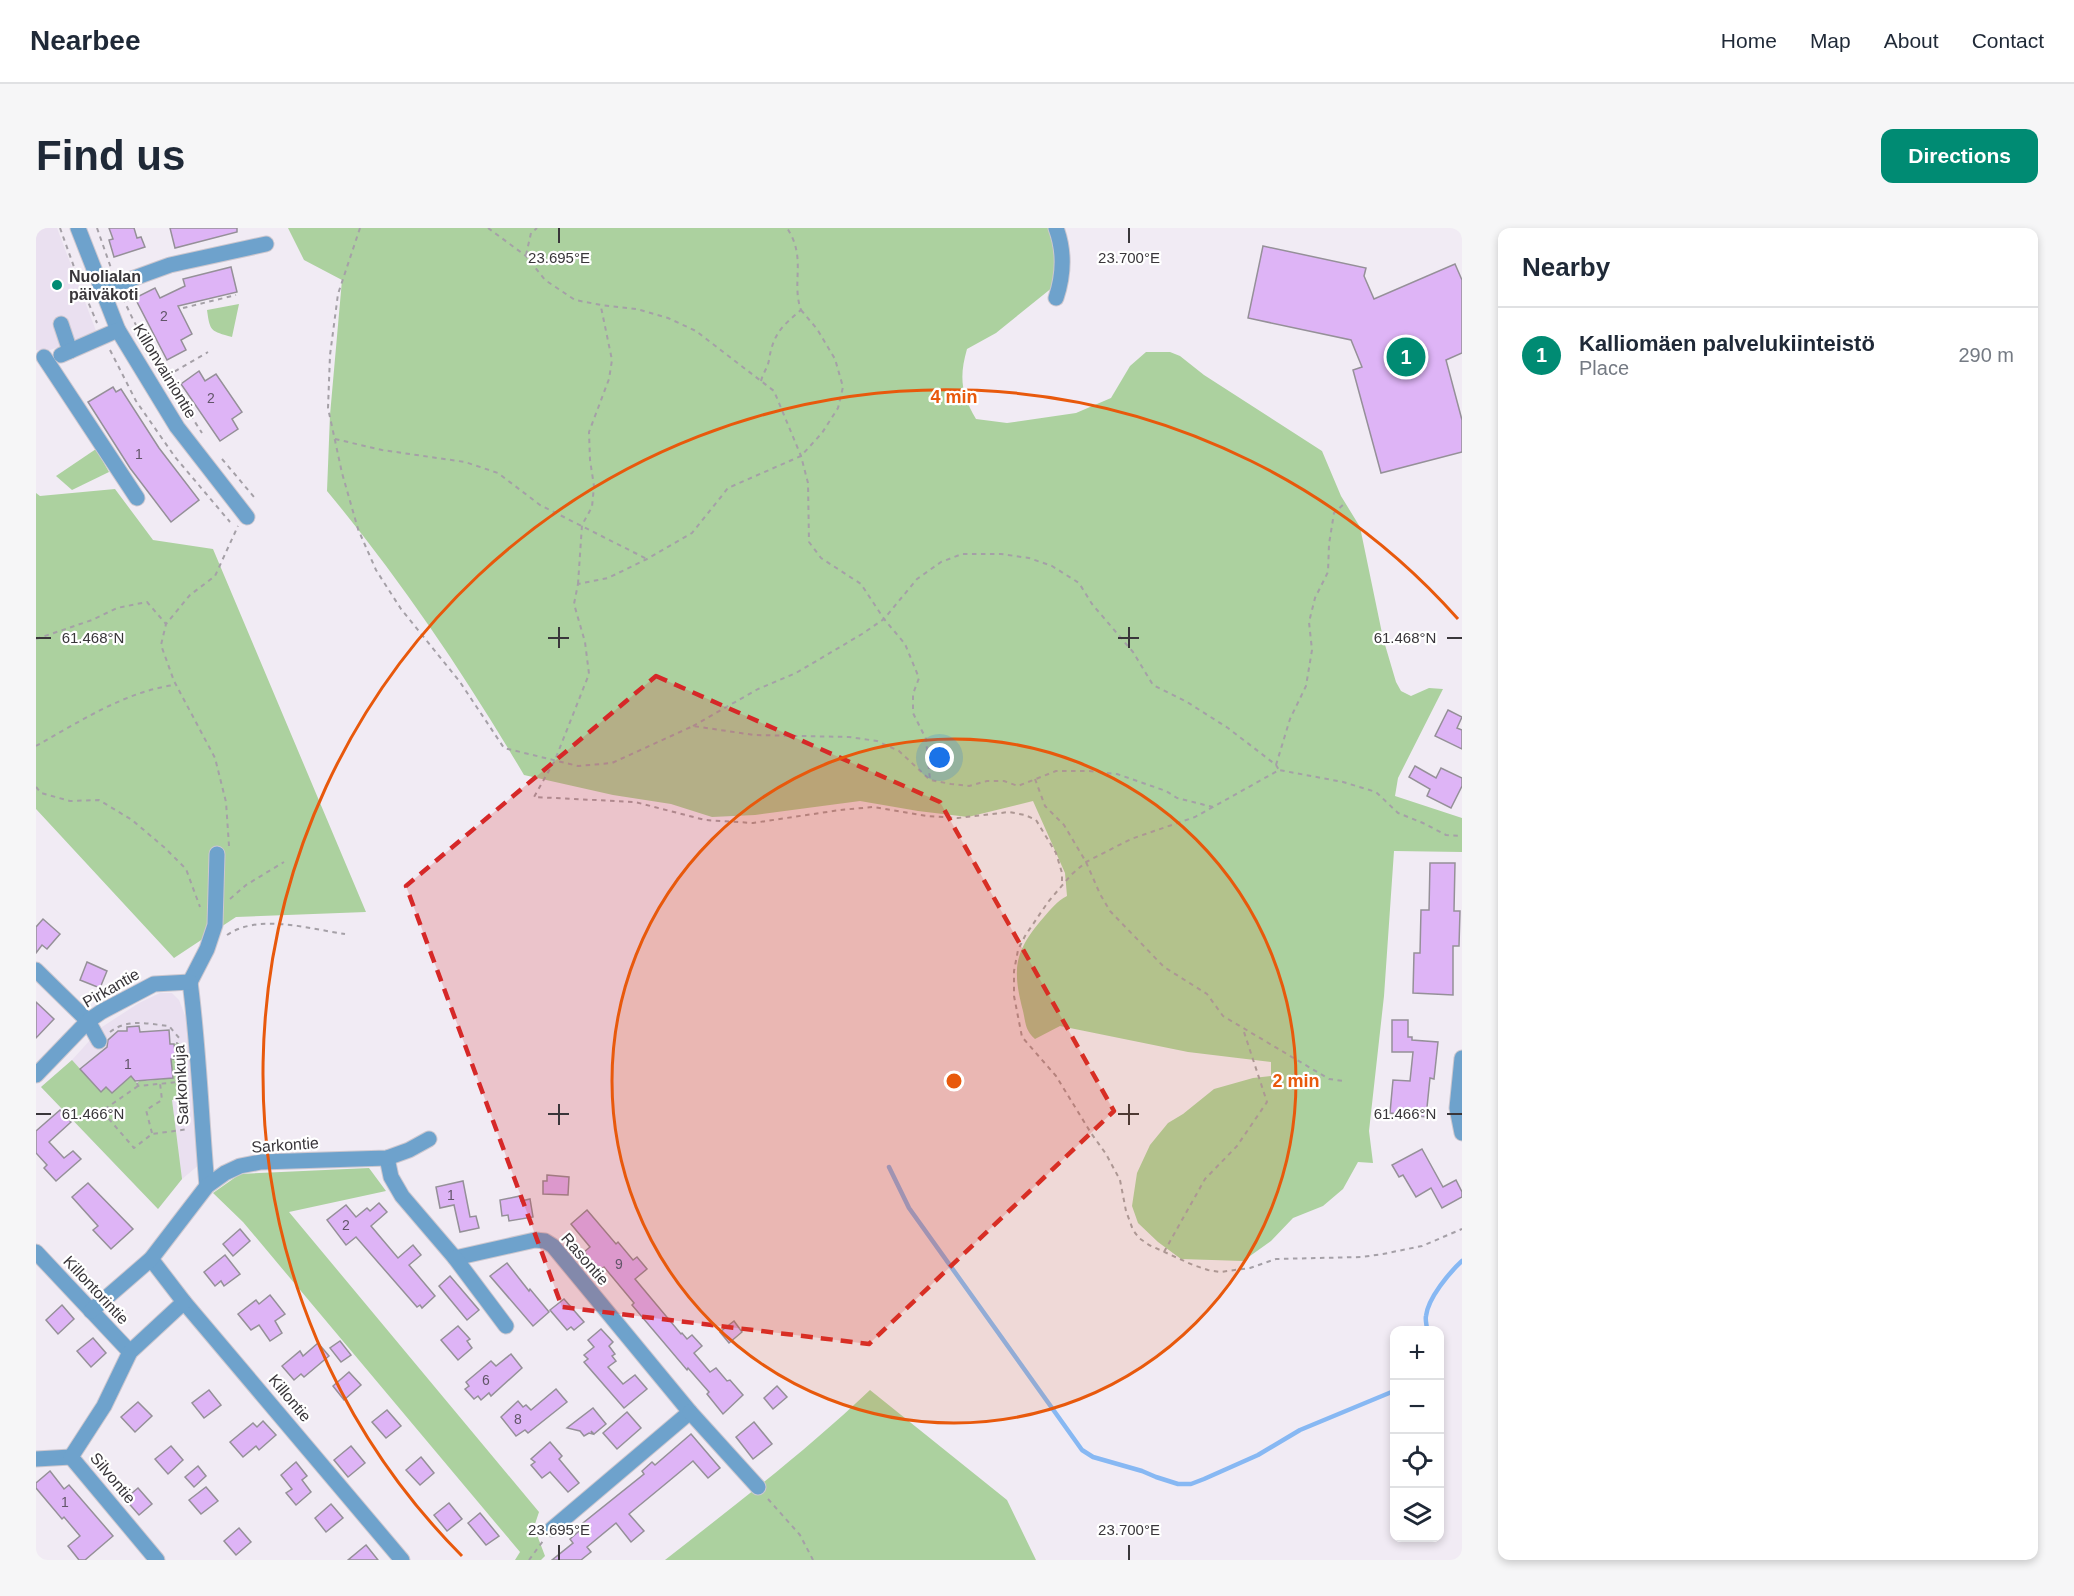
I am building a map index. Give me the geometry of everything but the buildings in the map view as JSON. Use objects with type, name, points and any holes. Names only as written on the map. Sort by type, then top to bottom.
[{"type":"street","name":"Killonvainiontie","points":[[78,228],[110,287],[118,330],[177,426],[244,512]]},
{"type":"street","points":[[1056,228],[1063,253],[1063,267],[1056,298]]},
{"type":"street","points":[[110,287],[170,265],[266,244]]},
{"type":"street","points":[[61,324],[65,353],[118,330]]},
{"type":"street","points":[[44,357],[137,498]]},
{"type":"street","points":[[190,982],[207,949],[215,925],[224,855]]},
{"type":"street","points":[[36,970],[88,1021],[99,1041]]},
{"type":"street","name":"Pirkantie","points":[[36,1075],[88,1021],[101,1012],[154,984],[190,982]]},
{"type":"street","name":"Sarkonkuja","points":[[190,982],[197,1042],[207,1186]]},
{"type":"street","points":[[1462,1058],[1457,1108],[1462,1134]]},
{"type":"street","name":"Sarkontie","points":[[91,1311],[151,1258],[207,1186],[225,1173],[240,1166],[261,1162],[387,1158],[429,1139]]},
{"type":"street","points":[[387,1158],[391,1177],[402,1196],[455,1258],[506,1326]]},
{"type":"street","name":"Rasontie","points":[[455,1258],[534,1240],[545,1241],[553,1246],[690,1412],[758,1488]]},
{"type":"street","name":"Killontorintie","points":[[36,1252],[130,1352]]},
{"type":"street","name":"Killontie","points":[[151,1258],[184,1302],[402,1560]]},
{"type":"street","points":[[130,1352],[184,1302]]},
{"type":"street","name":"Silvontie","points":[[130,1352],[104,1406],[71,1457],[157,1560]]},
{"type":"street","points":[[552,1529],[690,1412]]},
{"type":"street","points":[[36,1459],[71,1457]]},
{"type":"path","points":[[97,228],[110,287],[202,433]]},
{"type":"path","points":[[360,228],[338,294],[330,355],[328,408],[342,473],[358,529],[376,570],[402,609],[460,682],[504,748],[578,766],[612,763],[693,726],[758,689],[796,673],[884,619],[917,579],[941,562],[962,554],[1001,554],[1029,558],[1052,566],[1079,583],[1092,604],[1133,652],[1153,685],[1212,718],[1276,765],[1279,770]]},
{"type":"path","points":[[488,228],[526,256],[545,280],[574,300],[601,306],[637,309],[668,318],[696,331],[774,391],[801,456],[808,483],[809,542],[821,558],[861,585],[884,619],[905,644],[919,678],[913,694],[913,713],[926,739],[930,780]]},
{"type":"path","points":[[526,256],[531,233],[537,228]]},
{"type":"path","points":[[578,584],[608,578],[647,559],[692,532],[728,488],[801,456],[822,433],[838,408],[843,387],[835,359],[817,329],[801,310],[797,298],[798,253],[787,228]]},
{"type":"path","points":[[183,308],[236,295]]},
{"type":"path","points":[[601,306],[612,360],[609,379],[589,432],[594,486],[592,507],[582,525],[578,584],[574,604],[585,642],[589,674],[555,760],[534,797],[635,802],[695,818],[753,822],[873,807],[927,816],[958,818],[1009,812],[1036,820],[1056,853],[1062,873],[1062,886]]},
{"type":"path","points":[[761,381],[769,362],[769,352],[777,331],[801,310]]},
{"type":"path","points":[[166,377],[208,352]]},
{"type":"path","points":[[336,439],[382,450],[465,462],[498,473],[540,505],[647,559]]},
{"type":"path","points":[[221,458],[254,497]]},
{"type":"path","points":[[1276,765],[1290,719],[1306,686],[1312,651],[1309,622],[1315,598],[1328,572],[1329,543],[1334,513],[1346,503]]},
{"type":"path","points":[[224,855],[226,802],[215,758],[176,685],[161,645],[166,624],[190,595],[215,576],[244,512]]},
{"type":"path","points":[[36,639],[92,620],[117,608],[147,602],[166,624]]},
{"type":"path","points":[[36,746],[102,709],[162,687],[176,685]]},
{"type":"path","points":[[693,726],[754,735],[818,735],[877,741],[899,751],[930,780],[969,786],[987,781],[1004,781],[1018,786],[1056,771],[1117,774],[1166,791],[1177,798],[1213,807]]},
{"type":"path","points":[[1462,836],[1446,835],[1423,822],[1398,813],[1376,792],[1342,782],[1279,770],[1196,817],[1131,839],[1086,862],[1071,875],[1025,936],[1018,950],[1014,971],[1014,996],[1022,1037],[1056,1077],[1090,1133],[1106,1154],[1120,1180],[1126,1211],[1133,1230],[1149,1245],[1200,1268],[1220,1272],[1250,1268],[1276,1259],[1362,1257],[1383,1254],[1422,1246],[1462,1229]]},
{"type":"path","points":[[1035,779],[1045,806],[1064,825],[1086,862],[1110,911],[1164,967],[1207,994],[1223,1016],[1243,1029],[1329,1079],[1343,1082]]},
{"type":"path","points":[[36,787],[41,794],[70,801],[99,800],[132,820],[186,869],[197,903],[215,925]]},
{"type":"path","points":[[227,901],[246,885],[284,862]]},
{"type":"path","points":[[207,949],[231,932],[258,924],[276,923],[345,934]]},
{"type":"path","points":[[99,1041],[126,1023],[140,1023],[169,1026],[178,1038],[185,1042],[197,1042]]},
{"type":"path","points":[[1164,1252],[1205,1179],[1237,1146],[1267,1102],[1243,1029]]},
{"type":"path","points":[[176,1131],[152,1134],[134,1148],[102,1111],[137,1084],[178,1082],[176,1062],[179,1062],[178,1038]]},
{"type":"path","points":[[171,1059],[176,1062]]},
{"type":"path","points":[[152,1134],[146,1110],[162,1100],[160,1083]]},
{"type":"path","points":[[758,1488],[800,1535],[813,1560]]},
{"type":"path","points":[[529,1560],[552,1529]]},
{"type":"highlighted area","points":[[656,676],[940,802],[1114,1111],[869,1344],[562,1307],[406,886]]},
{"type":"shaded area","name":"Nuolialan päiväkoti","points":[[36,228],[57,228],[96,331],[88,337],[44,352],[36,350]]},
{"type":"shaded area","points":[[160,993],[172,993],[179,1000],[193,1036],[192,1097],[200,1164],[182,1179],[158,1209],[41,1087],[72,1060],[102,1027],[139,1003]]},
{"type":"green space","points":[[288,228],[1048,228],[1054,257],[1053,287],[996,333],[967,349],[962,377],[964,393],[976,419],[1007,423],[1076,413],[1111,398],[1130,366],[1146,352],[1170,352],[1180,356],[1204,375],[1322,451],[1341,496],[1360,527],[1383,638],[1396,682],[1401,691],[1411,696],[1429,688],[1443,689],[1398,778],[1395,796],[1462,818],[1462,852],[1394,851],[1384,996],[1369,1131],[1373,1163],[1358,1162],[1343,1189],[1323,1206],[1293,1218],[1271,1241],[1243,1261],[1181,1259],[1138,1223],[1132,1206],[1137,1173],[1150,1145],[1168,1123],[1214,1089],[1253,1078],[1271,1076],[1271,1062],[1188,1052],[1060,1026],[1035,1039],[1029,1033],[1017,983],[1018,961],[1034,929],[1054,905],[1067,896],[1065,873],[1033,801],[968,817],[860,801],[755,815],[712,817],[671,804],[613,795],[524,775],[479,701],[431,629],[381,559],[327,491],[330,415],[342,280],[304,260]]},
{"type":"green space","points":[[239,304],[232,337],[213,330],[209,323],[207,310]]},
{"type":"green space","points":[[96,449],[109,472],[72,490],[56,476]]},
{"type":"green space","points":[[115,489],[153,540],[213,549],[366,912],[236,917],[174,958],[36,809],[36,493],[40,496]]},
{"type":"green space","points":[[179,1043],[185,1098],[172,1100],[182,1179],[158,1209],[41,1087],[72,1060],[101,1092],[106,1087],[112,1093],[131,1076],[137,1083],[143,1078],[146,1081],[173,1078],[171,1059],[176,1059],[174,1044]]},
{"type":"green space","points":[[369,1168],[386,1191],[289,1212],[539,1512],[534,1527],[545,1556],[541,1560],[515,1560],[520,1552],[243,1222],[213,1193],[240,1174]]},
{"type":"green space","points":[[870,1390],[1007,1500],[1036,1560],[665,1560],[795,1457]]},
{"type":"waterway","points":[[889,1167],[909,1208],[1082,1450],[1093,1457],[1178,1484],[1191,1484],[1258,1455],[1300,1430],[1390,1393]]},
{"type":"waterway","points":[[1427,1326],[1428,1309],[1435,1294],[1462,1261]]},
{"type":"place","name":"Nuolialan päiväkoti","points":[[57,285]]},
{"type":"place","name":"Kalliomäen palvelukiinteistö","points":[[1406,357]]}]
